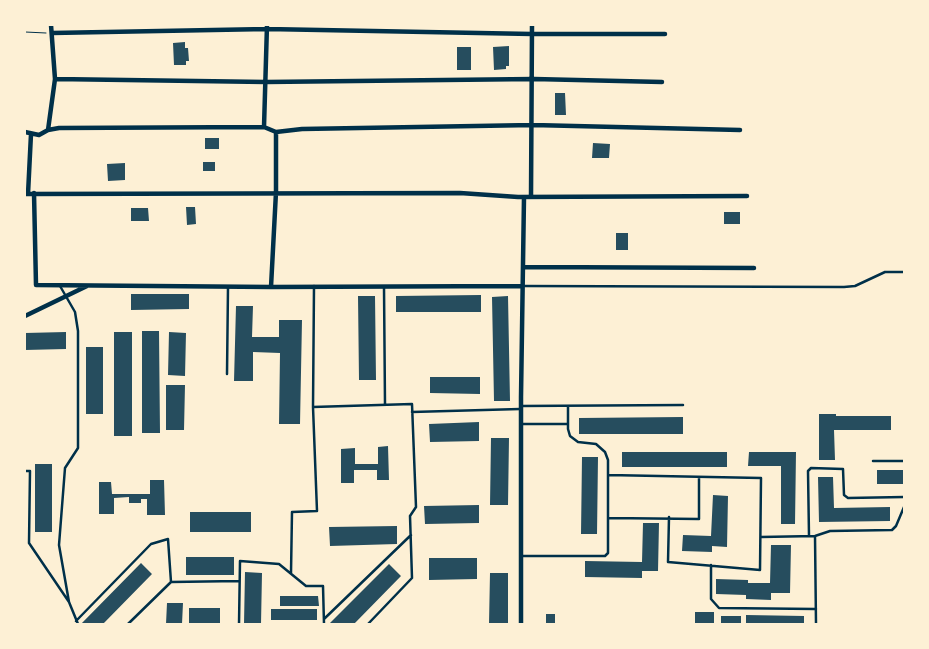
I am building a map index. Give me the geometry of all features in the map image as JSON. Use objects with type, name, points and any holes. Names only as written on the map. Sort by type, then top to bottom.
[{"type":"street","points":[[48,130],[55,79],[51,25]]},
{"type":"street","points":[[532,25],[534,79],[532,197]]},
{"type":"street","points":[[52,33],[267,27],[532,34],[665,34]]},
{"type":"street","points":[[264,127],[267,27]]},
{"type":"street","points":[[55,79],[266,82],[534,79],[662,82]]},
{"type":"street","points":[[523,286],[271,287],[36,285],[29,193],[28,133],[39,135],[48,130],[264,127],[276,132],[302,129],[533,125],[740,130]]},
{"type":"street","points":[[271,287],[276,192],[276,132]]},
{"type":"street","points":[[29,193],[276,192],[460,193],[524,197],[747,196]]},
{"type":"street","points":[[521,624],[521,408],[524,197]]},
{"type":"street","points":[[523,266],[754,268]]},
{"type":"street","points":[[25,316],[88,285]]},
{"type":"lane","points":[[523,286],[844,287],[855,286],[885,272],[904,272]]},
{"type":"lane","points":[[59,285],[75,312],[78,331],[78,448],[64,468],[59,545],[69,602],[77,623],[151,544],[168,539],[171,582]]},
{"type":"lane","points":[[226,374],[228,286]]},
{"type":"lane","points":[[291,573],[292,512],[316,511],[313,407],[314,286]]},
{"type":"lane","points":[[384,286],[385,405]]},
{"type":"lane","points":[[313,407],[412,404],[416,507],[410,516],[412,578],[368,624]]},
{"type":"lane","points":[[412,412],[568,406],[683,405]]},
{"type":"lane","points":[[522,556],[606,556],[608,553],[608,460],[605,452],[596,444],[574,440],[569,433],[568,406]]},
{"type":"lane","points":[[521,424],[568,424]]},
{"type":"lane","points":[[873,461],[904,461]]},
{"type":"lane","points":[[809,536],[808,471],[811,468],[843,469],[844,495],[848,498],[904,497]]},
{"type":"lane","points":[[25,471],[30,471],[29,543],[69,602]]},
{"type":"lane","points":[[608,475],[761,478],[760,570],[668,562],[669,517]]},
{"type":"lane","points":[[608,518],[669,517],[699,519],[699,477]]},
{"type":"lane","points":[[761,537],[815,536],[827,531],[892,530],[896,526],[904,507]]},
{"type":"lane","points":[[324,619],[410,535]]},
{"type":"lane","points":[[815,536],[816,624]]},
{"type":"lane","points":[[239,624],[240,561],[279,564],[306,586],[323,586],[324,624]]},
{"type":"lane","points":[[711,565],[712,599],[719,608],[816,610]]},
{"type":"lane","points":[[128,624],[171,582],[239,581]]},
{"type":"path","points":[[25,32],[52,33]]},
{"type":"building","points":[[185,42],[185,48],[188,48],[189,61],[186,61],[186,65],[174,65],[173,43]]},
{"type":"building","points":[[509,46],[509,66],[506,66],[506,69],[494,70],[493,47]]},
{"type":"building","points":[[457,47],[471,47],[471,70],[457,70]]},
{"type":"building","points":[[555,93],[565,93],[566,115],[555,115]]},
{"type":"building","points":[[205,138],[219,138],[219,149],[205,149]]},
{"type":"building","points":[[593,143],[610,144],[609,158],[592,158]]},
{"type":"building","points":[[203,162],[215,162],[215,171],[203,171]]},
{"type":"building","points":[[125,163],[125,180],[108,181],[107,164]]},
{"type":"building","points":[[186,207],[195,207],[196,224],[187,225]]},
{"type":"building","points":[[131,208],[148,208],[149,221],[131,221]]},
{"type":"building","points":[[724,212],[740,212],[740,224],[724,224]]},
{"type":"building","points":[[616,233],[628,233],[628,250],[616,250]]},
{"type":"building","points":[[131,294],[189,294],[189,309],[131,310]]},
{"type":"building","points":[[481,295],[481,312],[396,312],[396,296]]},
{"type":"building","points":[[358,296],[375,296],[376,380],[359,380]]},
{"type":"building","points":[[508,296],[510,401],[494,401],[492,297]]},
{"type":"building","points":[[236,306],[253,306],[252,337],[279,337],[279,320],[302,320],[300,424],[279,424],[280,353],[253,352],[253,381],[234,381]]},
{"type":"building","points":[[142,331],[159,331],[160,433],[142,433]]},
{"type":"building","points":[[66,332],[66,349],[25,350],[25,333]]},
{"type":"building","points":[[114,332],[132,332],[132,436],[114,436]]},
{"type":"building","points":[[169,332],[186,333],[185,376],[168,375]]},
{"type":"building","points":[[86,347],[103,347],[103,414],[86,414]]},
{"type":"building","points":[[430,377],[480,377],[480,394],[430,393]]},
{"type":"building","points":[[166,385],[185,385],[184,430],[166,430]]},
{"type":"building","points":[[819,414],[836,414],[836,416],[891,416],[891,430],[834,430],[835,460],[819,460]]},
{"type":"building","points":[[683,417],[683,434],[579,434],[579,418]]},
{"type":"building","points":[[479,422],[479,441],[430,442],[429,424]]},
{"type":"building","points":[[491,438],[509,438],[508,505],[490,505]]},
{"type":"building","points":[[388,446],[389,480],[377,480],[377,470],[354,470],[354,483],[341,483],[341,449],[355,448],[355,464],[378,464],[378,447]]},
{"type":"building","points":[[622,452],[727,452],[727,467],[622,467]]},
{"type":"building","points":[[749,452],[796,452],[795,524],[781,524],[781,466],[748,466]]},
{"type":"building","points":[[582,457],[598,457],[597,534],[581,534]]},
{"type":"building","points":[[35,464],[52,464],[52,532],[35,532]]},
{"type":"building","points":[[877,470],[904,470],[904,484],[877,484]]},
{"type":"building","points":[[818,477],[833,477],[834,508],[890,507],[890,521],[819,522]]},
{"type":"building","points":[[150,480],[164,480],[165,515],[147,515],[147,499],[141,499],[141,503],[129,503],[129,497],[114,498],[114,514],[99,514],[99,482],[111,482],[112,494],[150,494]]},
{"type":"building","points":[[713,495],[728,496],[727,547],[712,546],[712,552],[682,551],[683,535],[711,536]]},
{"type":"building","points":[[479,505],[479,523],[425,524],[424,506]]},
{"type":"building","points":[[190,512],[251,512],[251,532],[190,532]]},
{"type":"building","points":[[643,523],[659,523],[658,571],[642,571],[642,578],[585,577],[585,561],[642,562]]},
{"type":"building","points":[[397,526],[397,544],[330,546],[329,527]]},
{"type":"building","points":[[771,545],[791,545],[790,593],[771,593],[771,600],[746,599],[746,595],[716,594],[716,579],[748,580],[748,583],[770,583]]},
{"type":"building","points":[[186,557],[234,557],[234,575],[186,575]]},
{"type":"building","points":[[429,558],[477,558],[477,579],[429,580]]},
{"type":"building","points":[[141,563],[152,574],[103,624],[81,624]]},
{"type":"building","points":[[389,564],[401,576],[354,624],[329,624]]},
{"type":"building","points":[[245,572],[262,573],[261,624],[244,624]]},
{"type":"building","points":[[490,573],[508,573],[508,624],[489,624]]},
{"type":"building","points":[[280,596],[318,596],[319,606],[280,606]]},
{"type":"building","points":[[167,603],[183,603],[182,624],[166,624]]},
{"type":"building","points":[[189,608],[220,608],[220,624],[189,624]]},
{"type":"building","points":[[271,609],[317,609],[317,620],[271,620]]},
{"type":"building","points":[[695,612],[714,612],[714,624],[695,624]]},
{"type":"building","points":[[546,614],[555,614],[555,624],[546,624]]},
{"type":"building","points":[[746,615],[804,616],[804,624],[746,624]]},
{"type":"building","points":[[721,616],[741,616],[741,624],[721,624]]}]
